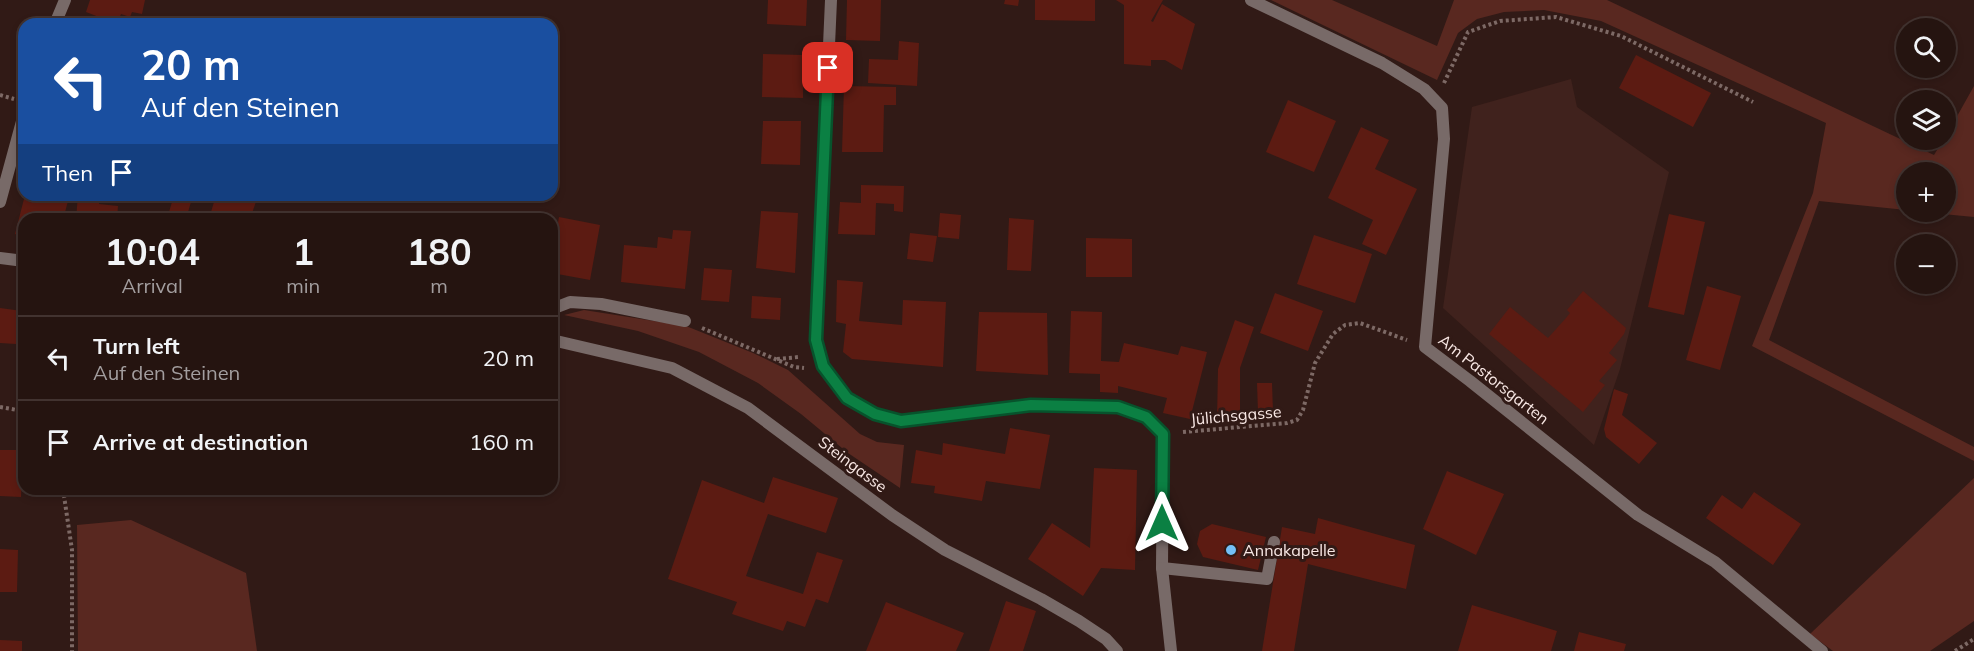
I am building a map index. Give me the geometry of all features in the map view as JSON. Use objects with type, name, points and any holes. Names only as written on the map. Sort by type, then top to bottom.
[{"type":"street","points":[[58,18],[65,0]]},
{"type":"street","points":[[831,0],[816,340],[823,366],[847,398],[875,414],[901,421],[1031,405],[1118,407],[1146,417],[1163,434],[1162,568],[1171,651]]},
{"type":"street","points":[[1251,0],[1382,63],[1424,89],[1435,100]]},
{"type":"street","name":"Am Pastorsgarten","points":[[1435,100],[1442,108],[1444,139],[1425,347],[1638,515],[1715,562],[1822,651]]},
{"type":"street","points":[[0,202],[18,136]]},
{"type":"street","points":[[0,258],[18,260]]},
{"type":"street","points":[[558,307],[570,302],[601,304],[685,321]]},
{"type":"street","name":"Steingasse","points":[[558,341],[672,368],[748,408],[945,550],[1079,621],[1106,639],[1117,651]]},
{"type":"street","points":[[1162,568],[1266,579],[1274,542]]},
{"type":"path","points":[[1435,100],[1468,32],[1500,21],[1556,17],[1621,36],[1753,102]]},
{"type":"path","points":[[685,321],[794,367]]},
{"type":"path","name":"Jülichsgasse","points":[[1163,434],[1287,423],[1297,420],[1303,410],[1315,363],[1333,334],[1345,325],[1360,323],[1425,347]]},
{"type":"path","points":[[776,359],[798,357],[805,368]]},
{"type":"path","points":[[0,407],[18,411]]},
{"type":"path","points":[[64,495],[72,550],[72,651]]},
{"type":"path","points":[[1955,651],[1974,639]]},
{"type":"shaded area","points":[[1271,0],[1332,0],[1437,46],[1454,0],[1607,0],[1896,137],[1896,150],[1923,150],[1934,155],[1937,150],[1956,150],[1956,118],[1974,86],[1974,217],[1956,215],[1956,162],[1896,162],[1896,209],[1819,201],[1769,340],[1974,447],[1974,461],[1752,346],[1813,193],[1826,123],[1601,21],[1544,10],[1504,12],[1477,19],[1458,33],[1437,80]]},
{"type":"shaded area","points":[[1571,79],[1577,107],[1669,172],[1620,369],[1594,445],[1443,308],[1472,107]]},
{"type":"shaded area","points":[[584,310],[686,326],[788,370],[860,434],[877,442],[904,445],[900,488],[848,453],[801,414],[758,383],[699,352],[638,331],[564,315]]},
{"type":"shaded area","points":[[1974,478],[1974,621],[1930,651],[1833,651],[1810,634]]},
{"type":"shaded area","points":[[131,520],[246,573],[257,651],[78,651],[77,525]]},
{"type":"building","points":[[90,0],[145,0],[142,14],[132,12],[130,17],[121,14],[119,18],[102,18],[86,12]]},
{"type":"building","points":[[768,0],[807,0],[806,26],[767,24]]},
{"type":"building","points":[[847,0],[881,0],[880,41],[846,40]]},
{"type":"building","points":[[1005,0],[1019,0],[1018,6],[1004,4]]},
{"type":"building","points":[[1035,0],[1095,0],[1095,21],[1035,20]]},
{"type":"building","points":[[1116,0],[1163,0],[1151,21],[1153,22],[1162,4],[1195,24],[1182,70],[1165,60],[1151,60],[1151,66],[1124,64],[1124,5]]},
{"type":"building","points":[[899,41],[919,43],[917,86],[868,83],[869,59],[898,60]]},
{"type":"building","points":[[763,54],[803,55],[803,98],[762,97]]},
{"type":"building","points":[[1636,55],[1711,93],[1693,127],[1619,88]]},
{"type":"building","points":[[844,86],[896,87],[896,105],[884,105],[883,152],[842,152]]},
{"type":"building","points":[[1288,100],[1336,121],[1314,172],[1266,152]]},
{"type":"building","points":[[763,121],[801,121],[800,165],[761,164]]},
{"type":"building","points":[[1361,127],[1389,140],[1375,169],[1417,189],[1386,255],[1362,244],[1373,220],[1328,198]]},
{"type":"building","points":[[861,185],[904,186],[903,212],[894,211],[894,204],[876,203],[875,235],[838,234],[840,202],[861,203]]},
{"type":"building","points":[[23,201],[68,201],[65,213],[20,213]]},
{"type":"building","points":[[78,201],[99,201],[99,204],[118,206],[117,213],[76,213]]},
{"type":"building","points":[[172,201],[191,201],[188,213],[169,213]]},
{"type":"building","points":[[214,201],[256,201],[252,213],[211,213]]},
{"type":"building","points":[[761,211],[798,213],[795,273],[756,268]]},
{"type":"building","points":[[940,213],[961,215],[959,239],[938,237]]},
{"type":"building","points":[[1669,214],[1705,222],[1684,315],[1648,307]]},
{"type":"building","points":[[559,217],[600,225],[590,280],[558,274]]},
{"type":"building","points":[[1009,218],[1034,220],[1031,271],[1007,270]]},
{"type":"building","points":[[673,230],[691,231],[685,289],[621,282],[624,245],[657,248],[658,237],[672,239]]},
{"type":"building","points":[[910,233],[937,236],[933,262],[907,259]]},
{"type":"building","points":[[1314,235],[1372,254],[1355,303],[1297,284]]},
{"type":"building","points":[[1086,238],[1132,239],[1132,277],[1086,277]]},
{"type":"building","points":[[704,268],[732,270],[729,302],[701,300]]},
{"type":"building","points":[[837,280],[863,282],[859,321],[902,325],[903,300],[946,302],[943,367],[852,359],[843,352],[846,324],[836,322]]},
{"type":"building","points":[[1707,286],[1741,296],[1720,370],[1686,360]]},
{"type":"building","points":[[1583,291],[1626,328],[1609,353],[1617,360],[1599,381],[1605,385],[1583,412],[1489,334],[1510,307],[1548,338],[1570,313],[1567,310]]},
{"type":"building","points":[[1275,293],[1323,311],[1308,351],[1260,333]]},
{"type":"building","points":[[752,296],[781,298],[780,320],[751,318]]},
{"type":"building","points":[[0,308],[18,310],[16,344],[0,343]]},
{"type":"building","points":[[1071,311],[1102,312],[1101,361],[1119,362],[1124,343],[1178,355],[1181,346],[1207,352],[1190,419],[1163,413],[1167,398],[1118,386],[1118,393],[1100,392],[1100,374],[1069,373]]},
{"type":"building","points":[[979,312],[1047,313],[1048,375],[976,371]]},
{"type":"building","points":[[1235,320],[1254,327],[1240,368],[1240,419],[1217,420],[1218,369]]},
{"type":"building","points":[[1257,383],[1272,383],[1273,412],[1258,412]]},
{"type":"building","points":[[1614,389],[1628,394],[1622,415],[1657,443],[1639,464],[1606,437],[1604,429]]},
{"type":"building","points":[[1010,428],[1050,435],[1040,489],[986,481],[982,501],[934,493],[935,486],[911,483],[916,450],[942,455],[943,443],[1005,454]]},
{"type":"building","points":[[0,450],[18,450],[18,495],[21,497],[0,496]]},
{"type":"building","points":[[1094,468],[1137,470],[1135,570],[1101,568],[1083,596],[1028,559],[1052,523],[1090,548]]},
{"type":"building","points":[[1447,471],[1504,494],[1476,555],[1423,529]]},
{"type":"building","points":[[773,477],[838,498],[826,533],[768,514],[746,576],[803,594],[817,552],[843,560],[828,603],[816,599],[805,627],[787,621],[783,631],[732,614],[737,602],[668,579],[702,480],[764,503]]},
{"type":"building","points":[[1754,492],[1801,524],[1773,565],[1706,518],[1722,495],[1742,509]]},
{"type":"building","points":[[1318,518],[1415,545],[1406,589],[1308,564],[1294,651],[1262,651],[1282,527],[1315,534]]},
{"type":"building","name":"Annakapelle","points":[[1212,524],[1266,537],[1258,570],[1203,557],[1197,544],[1200,531]]},
{"type":"building","points":[[0,549],[18,550],[17,592],[0,592]]},
{"type":"building","points":[[1006,601],[1036,611],[1023,651],[989,651]]},
{"type":"building","points":[[886,602],[964,633],[956,651],[866,651]]},
{"type":"building","points":[[1472,605],[1557,631],[1551,651],[1458,651]]},
{"type":"building","points":[[1579,632],[1626,644],[1624,651],[1574,651]]},
{"type":"building","points":[[0,640],[22,641],[22,651],[0,651]]},
{"type":"place","name":"Annakapelle","points":[[1231,550]]},
{"type":"route","points":[[828,68],[816,340],[823,366],[847,398],[875,414],[901,421],[1031,405],[1118,407],[1146,417],[1163,434],[1162,523]]}]
